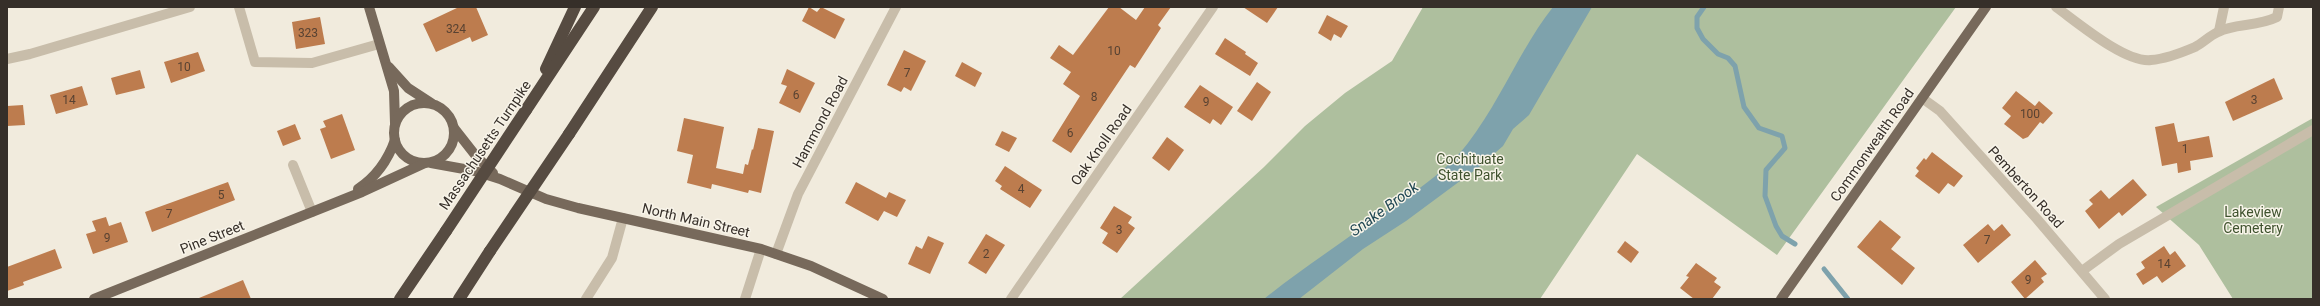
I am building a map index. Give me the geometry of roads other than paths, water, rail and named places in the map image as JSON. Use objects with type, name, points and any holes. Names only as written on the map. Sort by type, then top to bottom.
[{"type":"highway","points":[[526,110],[575,7]]},
{"type":"highway","name":"Massachusetts Turnpike","points":[[400,299],[594,7]]},
{"type":"highway","points":[[459,299],[652,7]]},
{"type":"main road","points":[[369,7],[394,91],[395,140],[400,151],[414,162],[428,163],[439,160],[451,148],[454,139],[454,128],[449,115],[408,88],[386,64]]},
{"type":"main road","name":"Commonwealth Road","points":[[1781,299],[1986,7]]},
{"type":"main road","points":[[395,127],[403,112],[410,107],[418,104],[435,105]]},
{"type":"main road","name":"North Main Street","points":[[454,128],[476,156],[500,178]]},
{"type":"main road","name":"Pine Street","points":[[342,200],[373,177],[387,158],[395,140]]},
{"type":"main road","name":"North Main Street","points":[[428,163],[461,167],[500,178],[546,199],[761,249],[818,268],[883,299]]},
{"type":"main road","name":"Pine Street","points":[[94,299],[342,200],[428,163]]},
{"type":"street","points":[[7,58],[30,54],[190,7]]},
{"type":"street","points":[[239,7],[255,62],[312,63],[379,44]]},
{"type":"street","name":"Hammond Road","points":[[776,254],[798,194],[896,7]]},
{"type":"street","name":"Oak Knoll Road","points":[[1011,299],[1213,7]]},
{"type":"street","points":[[2056,7],[2113,48],[2129,56],[2149,61],[2173,55],[2196,46],[2219,32],[2265,23],[2276,17],[2279,7]]},
{"type":"street","points":[[2219,32],[2224,7]]},
{"type":"street","name":"Pemberton Road","points":[[1922,98],[1940,111],[2105,299]]},
{"type":"street","points":[[2082,271],[2119,244],[2313,130]]},
{"type":"street","points":[[293,164],[312,212]]},
{"type":"street","points":[[586,299],[612,258],[623,218]]},
{"type":"street","points":[[745,299],[761,249]]},
{"type":"water","points":[[1553,7],[1592,7],[1529,115],[1513,129],[1503,146],[1479,167],[1406,221],[1363,249],[1299,299],[1264,299],[1302,270],[1421,187],[1446,167],[1458,155],[1491,110],[1530,40]]},
{"type":"waterway","points":[[1704,7],[1697,17],[1697,28],[1703,39],[1718,54],[1728,58],[1735,66],[1744,107],[1759,128],[1782,136],[1785,148],[1766,170],[1765,196],[1776,226],[1782,236],[1795,244]]},
{"type":"waterway","points":[[1824,269],[1848,299]]},
{"type":"park label","name":"Cochituate State Park","points":[[1470,168]]},
{"type":"park label","name":"Lakeview Cemetery","points":[[2253,220]]},
{"type":"water label","name":"Snake Brook","points":[[1384,209]]}]
